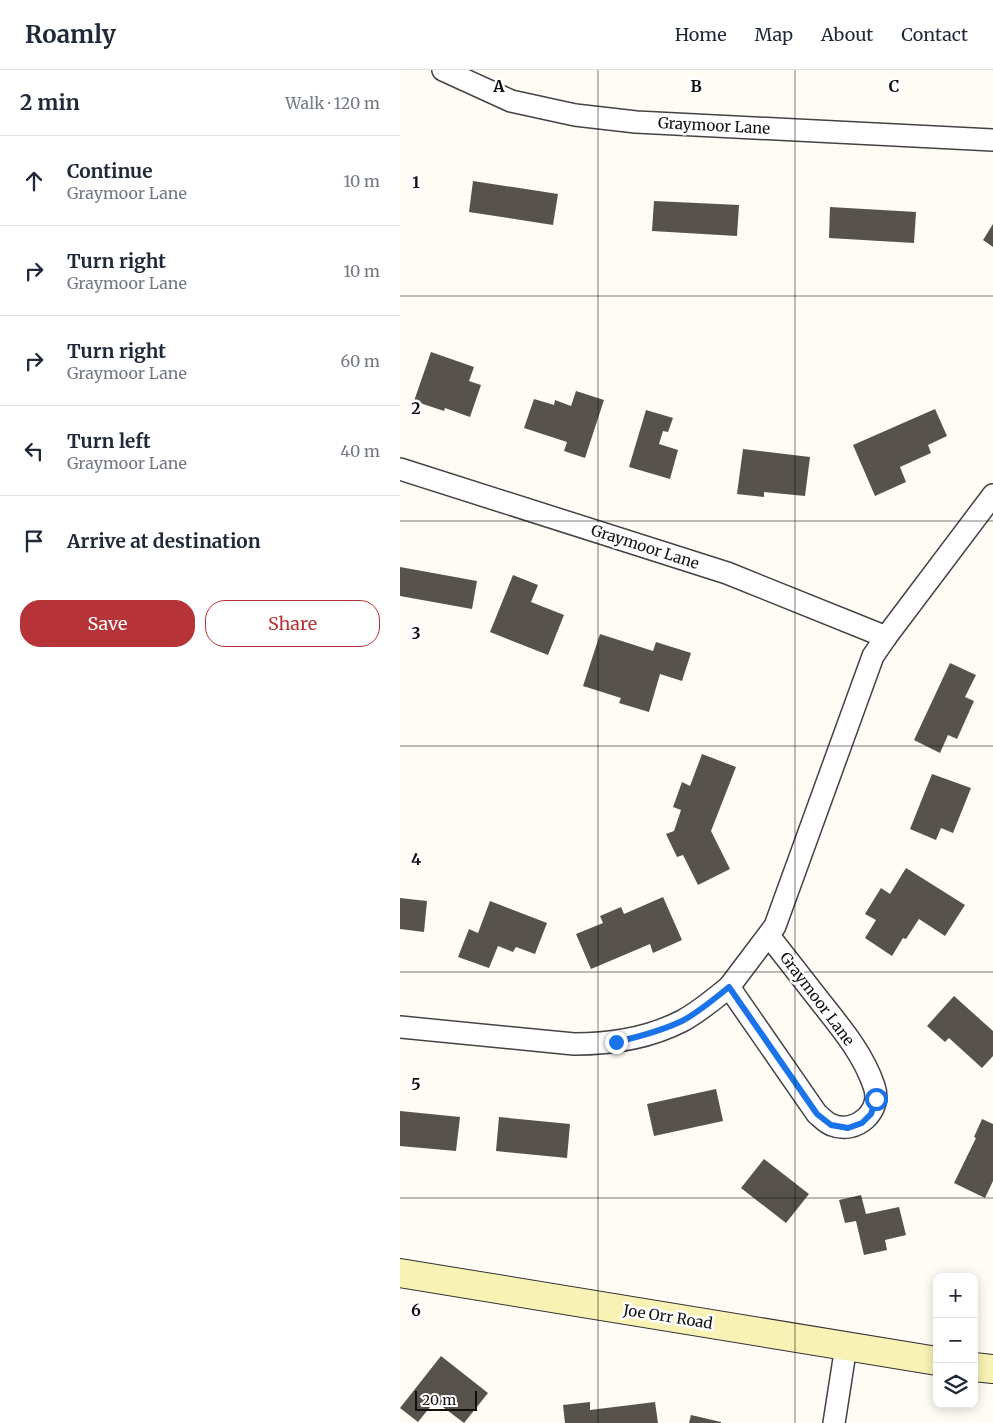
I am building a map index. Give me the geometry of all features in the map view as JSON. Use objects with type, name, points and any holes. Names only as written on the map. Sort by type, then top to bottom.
[{"type":"street","name":"Graymoor Lane","points":[[443,70],[511,101],[575,115],[646,122],[993,140]]},
{"type":"street","name":"Graymoor Lane","points":[[400,469],[727,573],[886,637]]},
{"type":"street","name":"Graymoor Lane","points":[[400,1027],[574,1044],[616,1042],[639,1037],[682,1020],[702,1008],[729,987],[775,926],[873,656],[993,495]]},
{"type":"street","name":"Graymoor Lane","points":[[729,987],[817,1114],[831,1125],[848,1128],[862,1123],[871,1114],[876,1099],[875,1088],[849,1037],[769,936]]},
{"type":"street","name":"Joe Orr Road","points":[[400,1273],[933,1360]]},
{"type":"street","points":[[834,1423],[846,1346]]},
{"type":"street","points":[[978,1367],[993,1370]]},
{"type":"building","points":[[473,181],[558,194],[553,225],[469,212]]},
{"type":"building","points":[[654,201],[739,205],[737,236],[652,231]]},
{"type":"building","points":[[830,207],[916,212],[914,243],[829,238]]},
{"type":"building","points":[[993,224],[993,247],[983,240]]},
{"type":"building","points":[[431,352],[474,367],[469,381],[481,385],[470,417],[445,408],[444,411],[414,401]]},
{"type":"building","points":[[576,391],[604,400],[585,458],[564,451],[567,442],[524,428],[534,399],[554,405],[555,400],[571,406]]},
{"type":"building","points":[[935,409],[947,436],[928,445],[931,453],[900,467],[906,482],[875,496],[853,445]]},
{"type":"building","points":[[646,410],[673,418],[668,432],[663,431],[659,444],[678,450],[670,479],[629,467]]},
{"type":"building","points":[[743,449],[810,457],[805,496],[764,492],[764,497],[737,494]]},
{"type":"building","points":[[400,567],[477,581],[472,609],[400,596]]},
{"type":"building","points":[[513,575],[538,585],[531,602],[564,615],[548,655],[490,632]]},
{"type":"building","points":[[600,634],[653,651],[656,642],[691,653],[682,681],[660,674],[649,712],[619,703],[621,698],[583,686]]},
{"type":"building","points":[[950,663],[976,675],[965,697],[974,701],[957,739],[948,735],[940,753],[914,740]]},
{"type":"building","points":[[702,754],[736,767],[711,831],[730,869],[698,885],[683,855],[677,857],[666,834],[674,831],[681,810],[673,807],[682,782],[690,786]]},
{"type":"building","points":[[932,774],[971,788],[953,833],[941,828],[936,840],[910,829]]},
{"type":"building","points":[[906,868],[965,905],[945,936],[919,919],[906,939],[903,938],[892,956],[865,938],[876,920],[865,914],[881,888],[890,894]]},
{"type":"building","points":[[663,897],[682,940],[653,953],[650,944],[591,969],[576,934],[603,923],[600,916],[621,907],[624,914]]},
{"type":"building","points":[[400,898],[427,901],[424,932],[400,929]]},
{"type":"building","points":[[490,901],[547,923],[535,954],[516,947],[513,952],[498,946],[489,968],[458,957],[469,929],[478,933]]},
{"type":"building","points":[[954,996],[993,1031],[993,1056],[982,1068],[949,1038],[945,1042],[927,1026]]},
{"type":"building","points":[[716,1089],[723,1121],[654,1136],[647,1104]]},
{"type":"building","points":[[400,1111],[460,1117],[456,1151],[400,1146]]},
{"type":"building","points":[[499,1117],[570,1124],[567,1158],[496,1151]]},
{"type":"building","points":[[982,1119],[993,1124],[993,1181],[985,1198],[954,1183],[976,1138],[974,1137]]},
{"type":"building","points":[[764,1159],[809,1194],[786,1223],[741,1188]]},
{"type":"building","points":[[861,1195],[866,1214],[899,1207],[906,1235],[885,1240],[887,1250],[864,1255],[856,1221],[845,1223],[839,1200]]},
{"type":"building","points":[[441,1356],[488,1393],[464,1423],[435,1401],[418,1422],[400,1408]]},
{"type":"building","points":[[590,1402],[590,1410],[655,1402],[658,1423],[565,1423],[563,1405]]},
{"type":"building","points":[[691,1415],[721,1422],[721,1423],[689,1423]]},
{"type":"route","points":[[616,1042],[639,1037],[682,1020],[702,1008],[729,987],[817,1114],[831,1125],[848,1128],[862,1123],[871,1114],[876,1099]]}]
